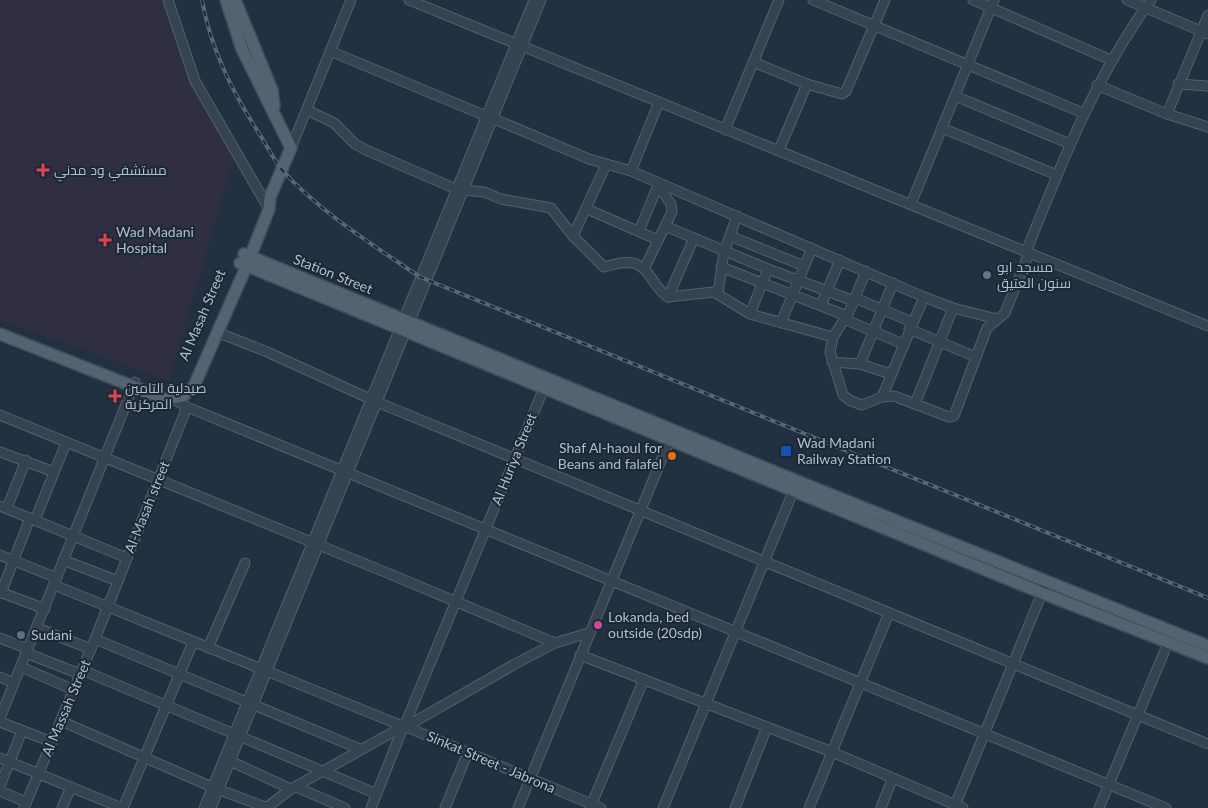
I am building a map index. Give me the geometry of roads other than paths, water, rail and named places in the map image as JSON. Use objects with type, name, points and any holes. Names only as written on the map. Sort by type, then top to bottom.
[{"type":"main road","points":[[226,0],[242,49],[291,148],[246,260]]},
{"type":"main road","points":[[235,0],[272,90],[274,112]]},
{"type":"main road","name":"Station Street","points":[[246,260],[1044,588]]},
{"type":"main road","name":"Al Masah Street","points":[[173,396],[183,396],[194,386],[219,333],[246,260]]},
{"type":"main road","name":"Al Masah Street","points":[[173,396],[192,377],[246,260]]},
{"type":"main road","points":[[0,327],[22,340]]},
{"type":"main road","points":[[0,334],[22,340],[134,384],[173,396]]},
{"type":"main road","points":[[1044,588],[1168,643],[1208,658]]},
{"type":"main road","points":[[1044,588],[1208,646]]},
{"type":"street","points":[[168,0],[195,81],[268,203]]},
{"type":"street","points":[[291,148],[350,0]]},
{"type":"street","points":[[409,0],[1208,326]]},
{"type":"street","points":[[211,808],[215,789],[519,44],[534,0]]},
{"type":"street","points":[[519,44],[541,0]]},
{"type":"street","points":[[725,130],[779,0]]},
{"type":"street","points":[[813,0],[1083,113]]},
{"type":"street","points":[[754,62],[807,84],[842,94],[846,90],[885,0]]},
{"type":"street","points":[[973,0],[992,4],[1111,60]]},
{"type":"street","points":[[1127,0],[1204,33]]},
{"type":"street","points":[[866,271],[855,300],[834,336],[830,347],[840,390],[848,400],[862,405],[882,397],[894,396],[949,417],[954,416],[987,328],[1005,313],[1057,175],[1083,113],[1111,60],[1151,0]]},
{"type":"street","points":[[911,204],[992,4]]},
{"type":"street","points":[[1167,114],[1178,84],[1204,33],[1208,15]]},
{"type":"street","points":[[330,51],[606,165],[631,171],[924,297],[953,308],[997,319]]},
{"type":"street","points":[[778,150],[807,84]]},
{"type":"street","points":[[1178,84],[1208,86]]},
{"type":"street","points":[[1097,85],[1167,114],[1208,127]]},
{"type":"street","points":[[955,96],[1070,144]]},
{"type":"street","points":[[631,171],[659,102]]},
{"type":"street","points":[[306,110],[334,123],[355,144],[366,150],[459,190],[475,191],[501,199],[546,206],[604,266],[628,262],[638,264],[644,269],[662,294],[668,297],[718,293],[750,314],[834,336]]},
{"type":"street","points":[[942,128],[1057,175]]},
{"type":"street","points":[[574,236],[606,165]]},
{"type":"street","points":[[644,269],[672,209],[659,184]]},
{"type":"street","points":[[639,231],[659,184]]},
{"type":"street","points":[[586,209],[658,240]]},
{"type":"street","points":[[718,293],[724,252],[737,216]]},
{"type":"street","points":[[665,226],[768,270],[882,309],[939,341],[976,357]]},
{"type":"street","points":[[730,236],[804,266]]},
{"type":"street","points":[[668,297],[694,238]]},
{"type":"street","points":[[781,323],[812,248]]},
{"type":"street","points":[[821,305],[840,260]]},
{"type":"street","points":[[721,266],[821,305],[872,332],[902,344]]},
{"type":"street","points":[[750,314],[768,270]]},
{"type":"street","points":[[860,364],[893,283]]},
{"type":"street","points":[[882,397],[902,344],[924,297]]},
{"type":"street","points":[[914,404],[953,308]]},
{"type":"street","points":[[219,333],[265,351],[374,401],[1208,744]]},
{"type":"street","points":[[832,362],[860,364],[891,374]]},
{"type":"street","name":"Al Huriya Street","points":[[371,808],[545,383]]},
{"type":"street","points":[[52,742],[0,720],[134,384]]},
{"type":"street","points":[[173,396],[187,407],[1166,808]]},
{"type":"street","name":"Al-Masah street","points":[[107,607],[187,407]]},
{"type":"street","points":[[0,416],[316,543],[555,644]]},
{"type":"street","points":[[518,808],[671,434]]},
{"type":"street","points":[[45,609],[1,592],[13,560],[66,443]]},
{"type":"street","points":[[0,452],[26,460],[54,472]]},
{"type":"street","points":[[26,460],[4,507],[72,537],[127,558]]},
{"type":"street","points":[[663,808],[795,486]]},
{"type":"street","name":"Sinkat Street - Jabrona","points":[[0,555],[107,607],[468,752],[590,806],[601,808]]},
{"type":"street","points":[[64,560],[118,581]]},
{"type":"street","points":[[208,648],[245,563]]},
{"type":"street","points":[[580,654],[832,752],[957,807],[1044,588]]},
{"type":"street","name":"Al Massah Street","points":[[25,805],[107,607]]},
{"type":"street","points":[[809,808],[889,613]]},
{"type":"street","points":[[37,628],[91,649]]},
{"type":"street","points":[[60,721],[215,789],[267,808],[323,770],[515,664],[555,644],[588,633]]},
{"type":"street","points":[[0,638],[27,651],[323,770],[377,794]]},
{"type":"street","points":[[95,639],[360,749]]},
{"type":"street","points":[[0,758],[119,807],[144,757],[193,642]]},
{"type":"street","points":[[1099,808],[1168,643]]},
{"type":"street","points":[[20,668],[74,690]]},
{"type":"street","points":[[0,677],[14,683]]},
{"type":"street","points":[[590,806],[644,679]]},
{"type":"street","points":[[735,808],[767,727]]},
{"type":"street","points":[[0,786],[22,730]]},
{"type":"street","points":[[204,808],[230,761],[237,736]]},
{"type":"street","points":[[445,808],[468,752]]},
{"type":"street","points":[[230,761],[345,808]]},
{"type":"street","points":[[881,808],[892,779]]},
{"type":"street","points":[[62,808],[71,787]]},
{"type":"street","points":[[0,791],[25,805]]},
{"type":"railway","points":[[202,0],[211,37],[225,72],[242,105],[282,170],[330,214],[420,277],[1208,598]]},
{"type":"place","name":"مستشفي ود مدني","points":[[43,170]]},
{"type":"place","name":"Wad Madani Hospital","points":[[105,240]]},
{"type":"place","name":"مسجد ابو سنون العتيق","points":[[987,275]]},
{"type":"place","name":"صيدلية التامين المركزية","points":[[115,396]]},
{"type":"place","name":"Wad Madani Railway Station","points":[[786,451]]},
{"type":"place","name":"Shaf Al-haoul for Beans and falafel","points":[[672,456]]},
{"type":"place","name":"Lokanda, bed outside (20sdp)","points":[[598,625]]},
{"type":"place","name":"Sudani","points":[[21,635]]}]
